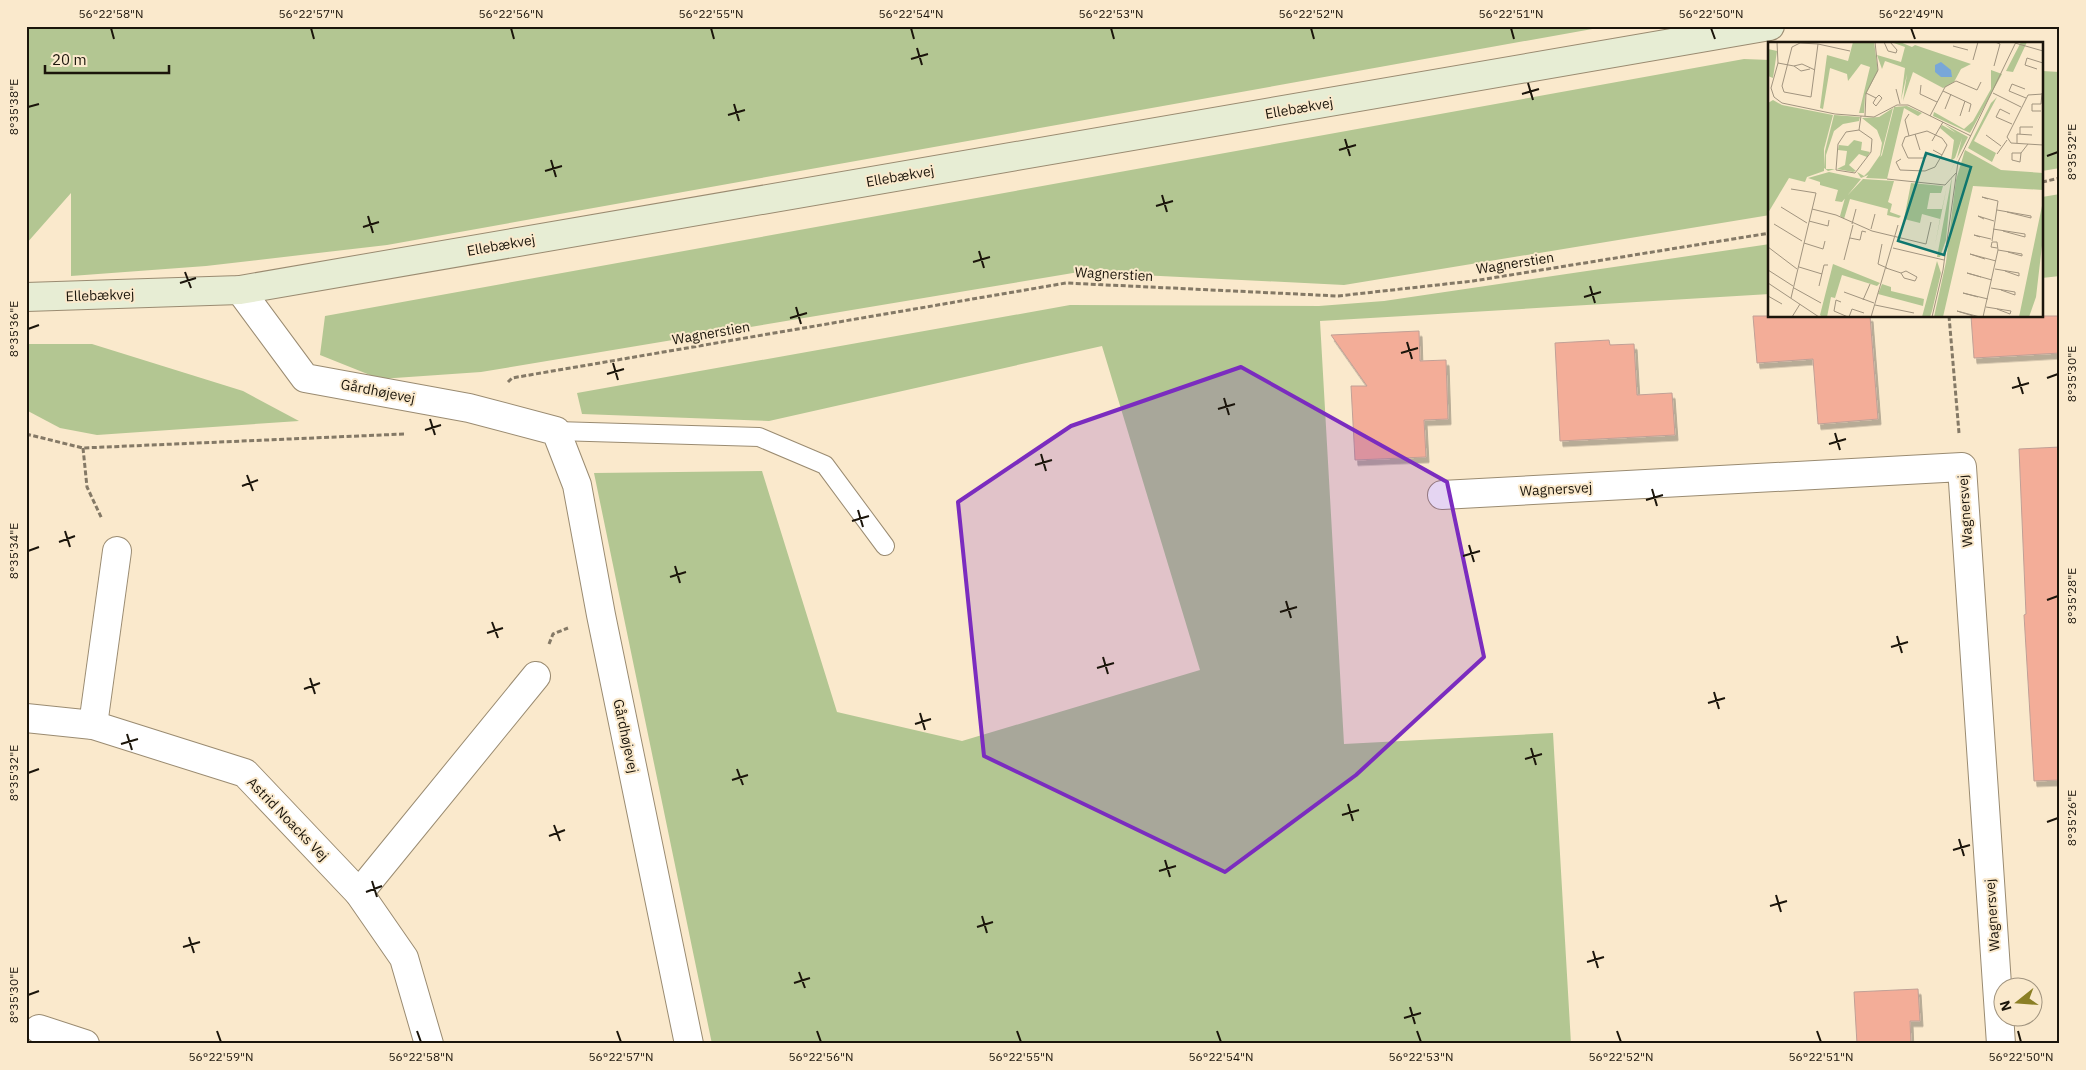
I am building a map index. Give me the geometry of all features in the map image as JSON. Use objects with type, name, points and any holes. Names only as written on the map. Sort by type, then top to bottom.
[{"type":"street","name":"Ellebækvej","points":[[26,297],[240,290],[1770,26]]},
{"type":"street","name":"Gårdhøjevej","points":[[240,290],[305,378],[469,408],[556,431],[577,485],[601,615],[689,1044]]},
{"type":"street","name":"Wagnersvej","points":[[1442,495],[1962,467],[2000,1044]]},
{"type":"street","points":[[93,725],[117,551]]},
{"type":"street","points":[[359,893],[536,676]]},
{"type":"street","name":"Astrid Noacks Vej","points":[[26,718],[93,725],[245,773],[359,893],[404,958],[429,1044]]},
{"type":"street","points":[[40,1029],[85,1044]]},
{"type":"lane","name":"Gårdhøjevej","points":[[556,431],[759,437],[825,465],[886,546]]},
{"type":"path","points":[[2044,182],[2060,178]]},
{"type":"path","name":"Wagnerstien","points":[[469,408],[512,378],[1066,283],[1338,296],[1473,281],[1768,233]]},
{"type":"path","points":[[1949,318],[1962,467]]},
{"type":"path","points":[[26,434],[83,448],[410,434]]},
{"type":"path","points":[[83,448],[87,487],[117,551]]},
{"type":"path","points":[[536,676],[553,634],[601,615]]},
{"type":"highlighted area","points":[[1241,367],[1447,482],[1484,657],[1356,775],[1225,872],[984,756],[958,502],[1071,426]]},
{"type":"green space","points":[[26,26],[1609,26],[387,245],[206,266],[71,276],[71,193],[26,244]]},
{"type":"green space","points":[[1744,59],[1768,60],[1768,215],[1344,285],[1079,272],[481,372],[380,379],[320,355],[325,316]]},
{"type":"green space","points":[[2044,71],[2060,72],[2060,168],[2044,171]]},
{"type":"green space","points":[[2060,194],[2060,276],[2044,278],[2044,197]]},
{"type":"green space","points":[[1768,244],[1768,294],[1320,321],[1344,744],[1553,733],[1571,1044],[712,1044],[594,473],[762,471],[837,712],[962,741],[1200,670],[1102,346],[769,421],[582,414],[577,393],[1070,305],[1319,306],[1384,301]]},
{"type":"green space","points":[[26,344],[92,344],[243,391],[299,421],[97,435],[60,428],[26,410]]},
{"type":"building","points":[[1753,316],[1768,316],[1768,318],[1870,318],[1878,419],[1818,424],[1813,359],[1757,363]]},
{"type":"building","points":[[2044,316],[2060,316],[2060,353],[1974,358],[1971,318],[2044,318]]},
{"type":"building","points":[[1419,331],[1420,361],[1446,360],[1448,419],[1424,420],[1426,457],[1355,460],[1351,386],[1367,386],[1331,335]]},
{"type":"building","points":[[1609,340],[1610,345],[1634,344],[1637,395],[1672,393],[1675,435],[1560,441],[1555,343]]},
{"type":"building","points":[[2060,447],[2060,780],[2034,781],[2024,615],[2026,614],[2019,449]]},
{"type":"building","points":[[1918,989],[1920,1021],[1910,1021],[1911,1044],[1857,1044],[1854,992]]}]
